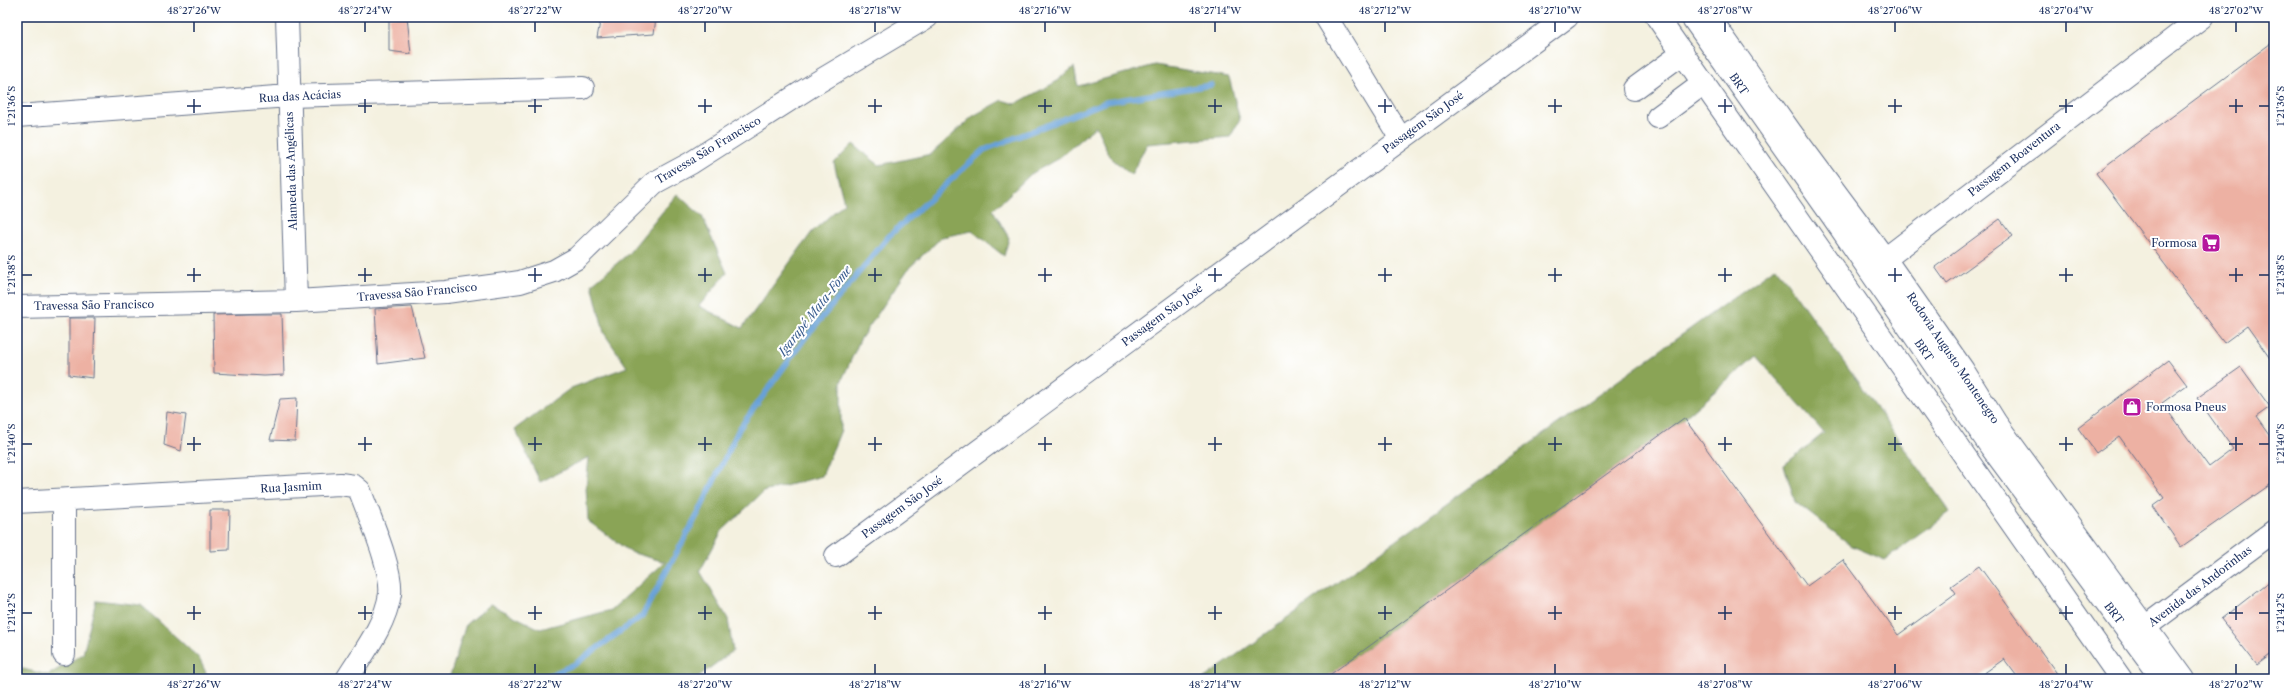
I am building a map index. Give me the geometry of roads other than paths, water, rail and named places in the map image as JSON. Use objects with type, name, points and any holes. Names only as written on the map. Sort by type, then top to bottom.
[{"type":"street","name":"Alameda das Angélicas","points":[[287,17],[296,300]]},
{"type":"street","name":"Travessa São Francisco","points":[[17,307],[296,300],[446,292],[520,282],[554,271],[577,258],[654,182],[691,163],[813,85],[927,17]]},
{"type":"street","points":[[1326,17],[1401,139]]},
{"type":"street","name":"Passagem São José","points":[[836,556],[1566,17]]},
{"type":"street","points":[[1656,17],[1704,83],[2121,679]]},
{"type":"street","name":"BRT","points":[[1692,17],[1833,217],[1991,447],[2163,679]]},
{"type":"street","name":"Rodovia Augusto Montenegro","points":[[1709,17],[1792,134],[1885,259],[1963,370],[1996,423],[2183,679]]},
{"type":"street","name":"Passagem Boaventura","points":[[1885,259],[2202,17]]},
{"type":"street","points":[[1634,89],[1682,53]]},
{"type":"street","points":[[1658,117],[1704,83]]},
{"type":"street","name":"Rua das Acácias","points":[[17,116],[289,96],[583,88]]},
{"type":"street","name":"Rua Jasmim","points":[[17,502],[64,501],[340,484],[354,486],[360,491],[387,569],[390,595],[377,632],[347,679]]},
{"type":"street","points":[[64,501],[64,654]]},
{"type":"street","name":"Avenida das Andorinhas","points":[[2145,627],[2274,531]]},
{"type":"waterway","name":"Igarapé Mata-Fome","points":[[541,679],[575,664],[642,616],[699,512],[739,429],[806,337],[889,236],[984,150],[1106,102],[1211,85]]},
{"type":"place","name":"Formosa","points":[[2211,243]]},
{"type":"place","name":"Formosa Pneus","points":[[2132,407]]}]
